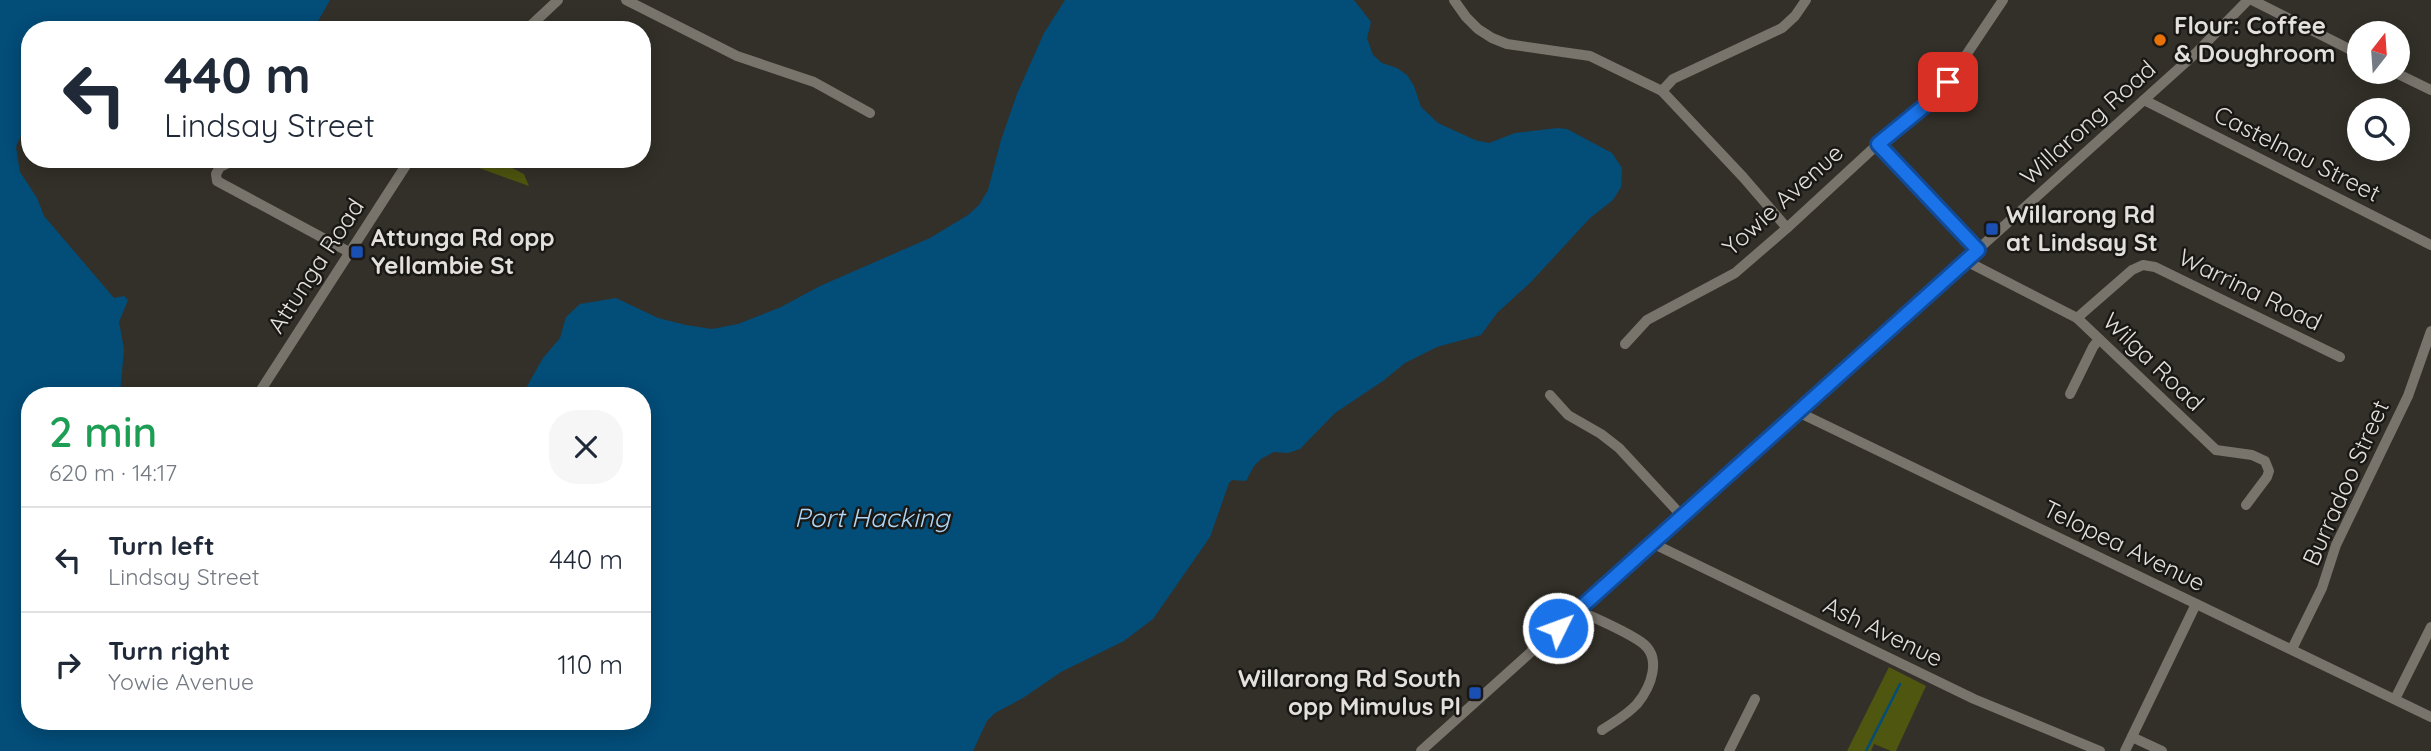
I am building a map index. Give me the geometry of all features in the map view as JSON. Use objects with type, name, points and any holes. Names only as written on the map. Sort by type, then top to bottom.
[{"type":"street","points":[[536,21],[558,0]]},
{"type":"street","points":[[626,0],[737,56],[814,82],[870,113]]},
{"type":"street","points":[[1454,0],[1466,17],[1492,38],[1507,44],[1590,56],[1662,91],[1787,228]]},
{"type":"street","points":[[1662,91],[1673,79],[1782,29],[1806,0]]},
{"type":"street","name":"Yowie Avenue","points":[[1625,344],[1647,320],[1727,278],[1941,90],[2003,0]]},
{"type":"street","points":[[2250,0],[2347,48]]},
{"type":"street","name":"Willarong Road","points":[[1421,751],[2144,100],[2250,0]]},
{"type":"street","points":[[2410,80],[2431,90]]},
{"type":"street","name":"Castelnau Street","points":[[2144,100],[2431,245]]},
{"type":"street","points":[[1878,144],[1978,250]]},
{"type":"street","points":[[219,168],[216,174],[217,181],[349,252]]},
{"type":"street","name":"Attunga Road","points":[[263,387],[404,168]]},
{"type":"street","name":"Wilga Road","points":[[1966,261],[2077,318],[2210,446],[2222,451],[2252,455],[2265,461],[2269,471],[2267,477],[2246,505]]},
{"type":"street","name":"Warrina Road","points":[[2077,318],[2132,270],[2143,265],[2155,267],[2340,357]]},
{"type":"street","name":"Burradoo Street","points":[[2292,649],[2322,588],[2336,545],[2408,396],[2431,331]]},
{"type":"street","points":[[2070,394],[2099,339]]},
{"type":"street","points":[[1550,395],[1568,415],[1619,448],[1682,516]]},
{"type":"street","name":"Telopea Avenue","points":[[1798,412],[2431,717]]},
{"type":"street","name":"Ash Avenue","points":[[1652,543],[1974,699],[2100,751]]},
{"type":"street","points":[[2125,751],[2196,604]]},
{"type":"street","points":[[1578,610],[1642,642],[1652,656],[1654,670],[1637,703],[1602,730]]},
{"type":"street","points":[[2395,699],[2431,626]]},
{"type":"street","points":[[1729,751],[1755,699]]},
{"type":"street","points":[[2132,737],[2162,751]]},
{"type":"green space","points":[[479,168],[512,168],[524,174],[529,186]]},
{"type":"green space","points":[[1889,667],[1926,686],[1896,751],[1874,744],[1871,751],[1847,751]]},
{"type":"water","name":"Port Hacking","points":[[0,0],[330,0],[318,21],[21,21],[21,135],[16,147],[20,172],[37,198],[44,216],[114,298],[124,296],[128,300],[119,322],[124,349],[121,387],[21,387],[21,730],[651,730],[651,387],[527,387],[543,358],[560,338],[566,317],[580,304],[616,298],[658,318],[686,325],[712,329],[738,324],[930,238],[968,215],[979,205],[988,190],[1017,94],[1044,33],[1065,0],[1354,0],[1371,22],[1367,38],[1373,55],[1382,63],[1407,75],[1421,107],[1438,123],[1475,140],[1489,143],[1515,133],[1567,129],[1612,153],[1622,168],[1621,187],[1613,200],[1590,218],[1531,282],[1497,313],[1481,335],[1437,347],[1405,363],[1335,413],[1300,449],[1288,453],[1274,452],[1254,466],[1246,481],[1232,480],[1210,537],[1153,619],[1124,641],[1061,672],[995,713],[987,721],[973,751],[0,751]]},
{"type":"waterway","points":[[1866,751],[1900,684]]},
{"type":"place","name":"Flour: Coffee & Doughroom","points":[[2160,40]]},
{"type":"place","name":"Willarong Rd at Lindsay St","points":[[1992,229]]},
{"type":"place","name":"Attunga Rd opp Yellambie St","points":[[357,252]]},
{"type":"place","name":"Willarong Rd South opp Mimulus Pl","points":[[1475,693]]},
{"type":"route","points":[[1558,628],[1978,250],[1878,144],[1933,99],[1948,82]]}]
